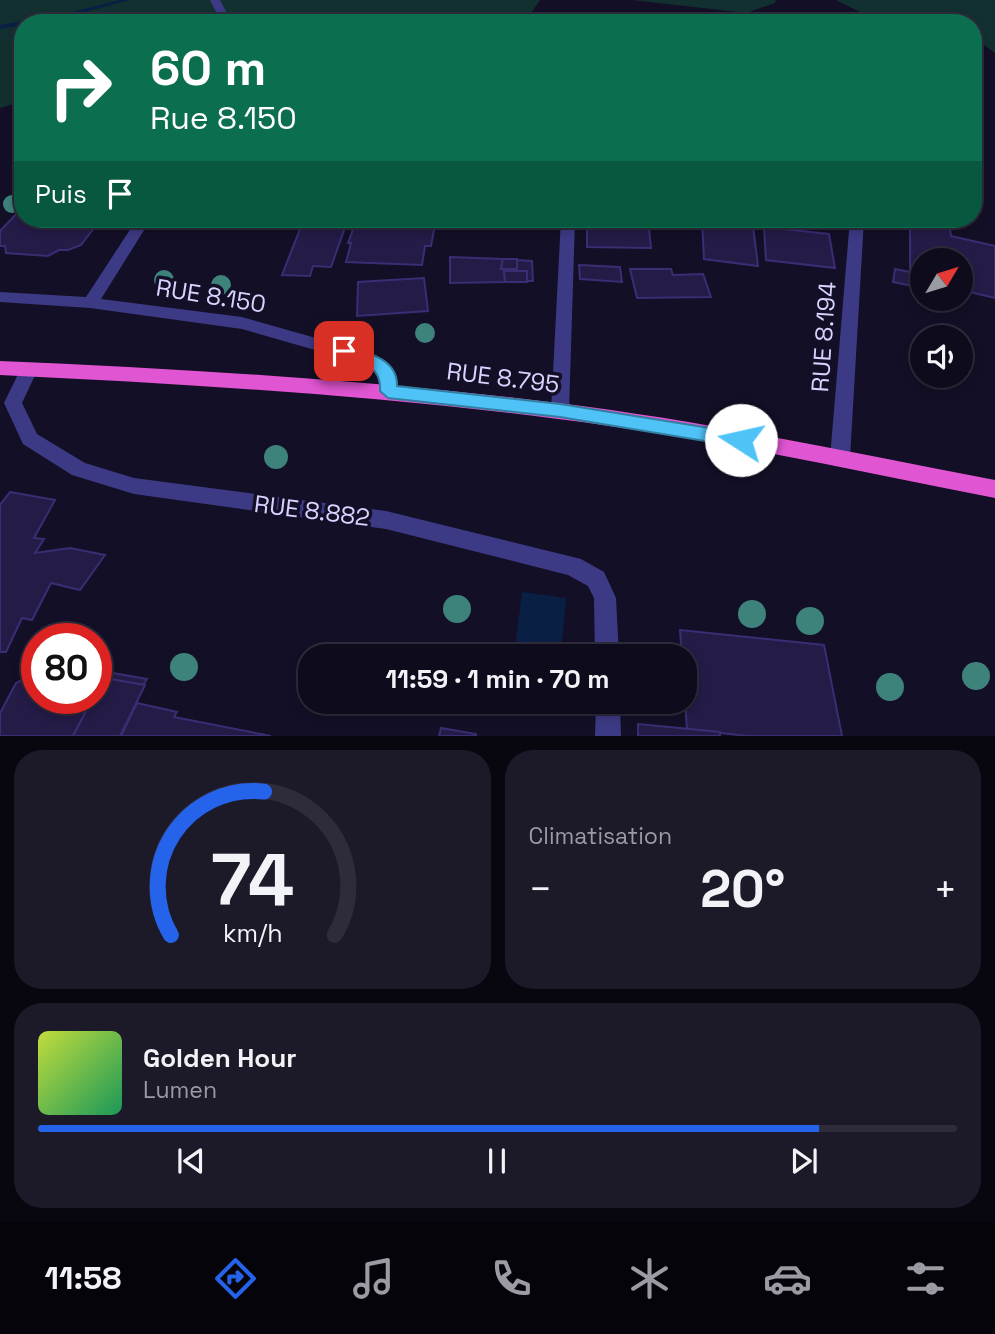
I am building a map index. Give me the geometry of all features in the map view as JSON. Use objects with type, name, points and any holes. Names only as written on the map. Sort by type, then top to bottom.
[{"type":"highway","name":"RUE 8.795","points":[[0,369],[197,377],[388,391],[560,411],[840,458],[995,489]]},
{"type":"street","points":[[90,303],[138,228]]},
{"type":"street","points":[[560,411],[568,228]]},
{"type":"street","name":"RUE 8.194","points":[[840,458],[856,228]]},
{"type":"street","name":"RUE 8.150","points":[[0,297],[90,303],[242,323],[370,359],[383,368],[389,380],[388,391]]},
{"type":"street","name":"RUE 8.882","points":[[29,369],[13,403],[30,439],[79,469],[134,486],[386,520],[573,566],[596,579],[605,598],[607,644]]},
{"type":"street","points":[[608,714],[608,736]]},
{"type":"green space","points":[[0,0],[540,0],[530,14],[14,14],[14,104],[0,108]]},
{"type":"green space","points":[[632,0],[776,0],[775,3],[746,13]]},
{"type":"green space","points":[[836,0],[995,0],[995,53],[982,44],[982,14],[864,14]]},
{"type":"water","points":[[522,592],[566,598],[562,644],[516,644]]},
{"type":"building","points":[[14,216],[14,228],[94,228],[81,245],[59,250],[48,256],[6,253],[5,246],[0,246],[0,231]]},
{"type":"building","points":[[300,228],[345,228],[331,267],[313,266],[310,276],[282,275]]},
{"type":"building","points":[[354,228],[434,228],[431,246],[425,246],[422,265],[346,262],[351,243],[348,243]]},
{"type":"building","points":[[587,228],[649,228],[651,248],[587,247]]},
{"type":"building","points":[[702,228],[753,228],[758,266],[704,259]]},
{"type":"building","points":[[764,228],[829,234],[835,268],[766,260]]},
{"type":"building","points":[[910,228],[950,229],[951,236],[995,246],[995,298],[973,293],[973,248],[910,248]]},
{"type":"building","points":[[450,257],[503,259],[501,269],[517,269],[517,260],[532,261],[533,281],[527,281],[527,271],[504,271],[505,282],[450,283]]},
{"type":"building","points":[[503,259],[517,259],[517,269],[501,269]]},
{"type":"building","points":[[579,265],[620,267],[622,282],[580,279]]},
{"type":"building","points":[[630,269],[671,269],[673,275],[703,274],[711,297],[637,298]]},
{"type":"building","points":[[895,269],[910,272],[910,286],[893,282]]},
{"type":"building","points":[[504,271],[527,271],[527,282],[505,282]]},
{"type":"building","points":[[424,278],[428,311],[357,316],[358,282]]},
{"type":"building","points":[[10,492],[55,500],[34,538],[44,539],[35,553],[70,548],[105,555],[80,590],[51,583],[32,620],[22,618],[6,652],[0,652],[0,505]]},
{"type":"building","points":[[680,630],[824,645],[842,736],[747,736],[687,729],[686,714],[697,714],[697,644],[681,644]]},
{"type":"building","points":[[112,673],[147,679],[143,685],[112,679]]},
{"type":"building","points":[[112,679],[145,685],[120,736],[73,736],[85,714],[112,714]]},
{"type":"building","points":[[21,681],[21,714],[85,714],[73,736],[0,736],[0,713],[16,683]]},
{"type":"building","points":[[137,703],[177,712],[174,717],[271,736],[121,736]]},
{"type":"building","points":[[638,724],[720,732],[720,736],[638,736]]},
{"type":"building","points":[[441,728],[476,734],[476,736],[439,736]]},
{"type":"waterway","points":[[72,14],[126,0]]},
{"type":"waterway","points":[[0,27],[14,25]]},
{"type":"route","points":[[344,351],[370,359],[383,368],[389,380],[388,391],[560,411],[741,440]]}]
